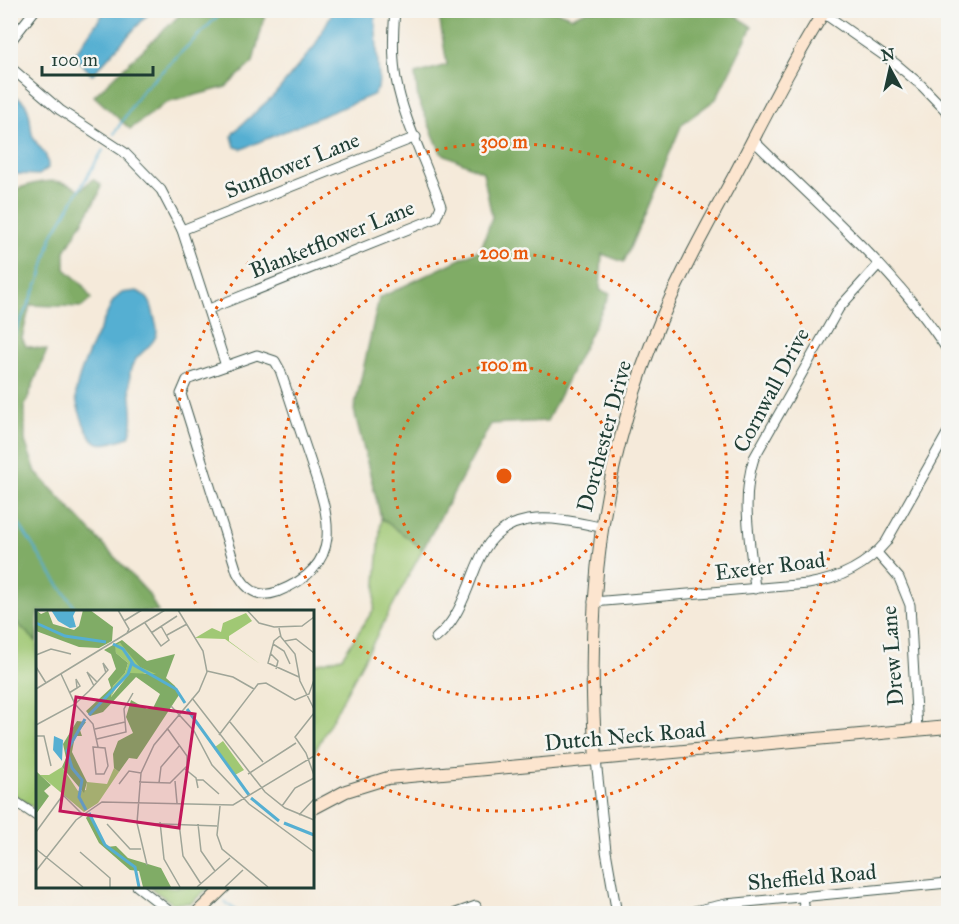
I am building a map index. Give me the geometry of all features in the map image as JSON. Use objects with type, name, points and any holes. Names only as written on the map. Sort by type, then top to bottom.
[{"type":"street","points":[[10,42],[35,10]]},
{"type":"street","name":"Blanketflower Lane","points":[[209,309],[436,218],[441,206],[407,118],[396,80],[392,41],[395,10]]},
{"type":"street","points":[[823,11],[896,64],[922,86],[948,113]]},
{"type":"street","name":"Dorchester Drive","points":[[617,914],[606,850],[596,760],[591,669],[593,602],[601,527],[621,435],[650,348],[674,291],[823,11]]},
{"type":"street","points":[[10,67],[60,110],[124,152],[161,190],[182,230],[226,366]]},
{"type":"street","name":"Sunflower Lane","points":[[182,230],[416,137]]},
{"type":"street","points":[[753,140],[860,243],[947,345]]},
{"type":"street","name":"Cornwall Drive","points":[[755,589],[747,498],[749,472],[754,458],[839,308],[879,264]]},
{"type":"street","points":[[257,356],[275,361],[280,370],[326,510],[328,534],[317,566],[304,579],[273,593],[257,594],[244,586],[237,572],[182,394],[187,380],[226,366],[257,356]]},
{"type":"street","name":"Exeter Road","points":[[593,602],[808,584],[832,579],[858,567],[877,553],[893,532],[944,449],[948,432]]},
{"type":"street","points":[[436,638],[458,612],[488,543],[504,528],[525,520],[546,518],[601,527]]},
{"type":"street","name":"Drew Lane","points":[[877,553],[899,578],[910,605],[917,730]]},
{"type":"street","name":"Dutch Neck Road","points":[[314,808],[346,791],[388,778],[948,727]]},
{"type":"street","points":[[10,798],[36,816]]},
{"type":"street","name":"Sheffield Road","points":[[680,914],[726,904],[948,883]]},
{"type":"street","points":[[140,888],[173,914]]},
{"type":"street","points":[[196,914],[223,888]]},
{"type":"street","points":[[803,897],[805,914]]},
{"type":"street","points":[[453,914],[476,906]]},
{"type":"green space","points":[[589,10],[730,11],[752,27],[716,99],[682,124],[624,262],[602,254],[600,290],[610,294],[547,421],[491,424],[423,549],[381,518],[354,410],[379,298],[481,249],[492,217],[483,172],[441,153],[418,99],[415,74],[447,65],[439,16],[443,11],[556,11],[572,17]]},
{"type":"green space","points":[[184,11],[266,11],[253,62],[226,87],[166,103],[130,129],[94,96]]},
{"type":"green space","points":[[93,179],[101,185],[99,194],[65,251],[65,269],[83,285],[91,299],[82,307],[30,305],[22,338],[26,346],[47,350],[25,405],[25,441],[36,472],[148,593],[157,610],[36,610],[36,641],[11,617],[11,191],[46,181],[72,185],[80,190]]},
{"type":"green space","points":[[381,518],[423,549],[314,753],[314,664],[342,657],[374,609]]},
{"type":"green space","points":[[10,617],[36,641],[36,809],[11,792]]},
{"type":"green space","points":[[150,888],[209,888],[191,903],[172,903]]},
{"type":"water","points":[[105,11],[151,11],[92,75],[74,55]]},
{"type":"water","points":[[333,11],[377,11],[375,16],[378,89],[373,95],[242,149],[235,147],[232,136],[234,132],[275,94],[314,47]]},
{"type":"water","points":[[10,94],[23,101],[28,108],[32,134],[47,158],[48,168],[39,175],[15,174],[11,177]]},
{"type":"water","points":[[137,291],[148,299],[157,330],[153,341],[135,360],[130,372],[132,422],[129,437],[106,443],[96,442],[87,431],[77,402],[80,374],[113,301],[121,293]]},
{"type":"waterway","points":[[114,134],[140,93],[224,10]]},
{"type":"waterway","points":[[937,10],[948,20]]},
{"type":"waterway","points":[[10,344],[41,276],[52,236],[103,150]]},
{"type":"waterway","points":[[10,507],[46,566],[77,610]]},
{"type":"waterway","points":[[225,902],[240,914]]}]
